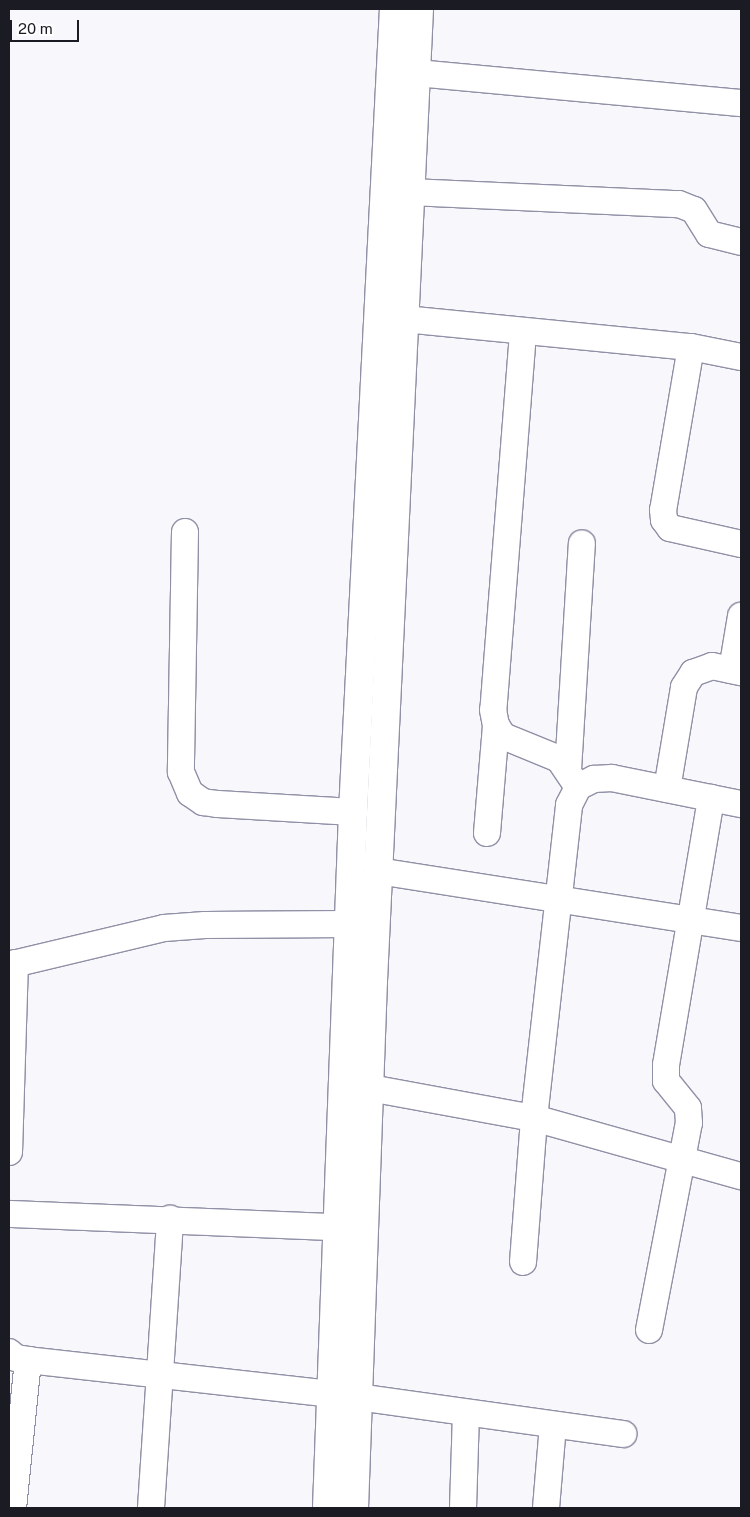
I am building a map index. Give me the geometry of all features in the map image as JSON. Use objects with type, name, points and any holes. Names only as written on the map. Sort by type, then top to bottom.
[{"type":"highway","points":[[354,1508],[344,1396],[336,1228],[353,812],[394,9]]},
{"type":"highway","points":[[327,1508],[344,1396],[370,1087],[378,871],[419,9]]},
{"type":"street","points":[[416,73],[741,103]]},
{"type":"street","points":[[410,192],[680,204],[694,210],[709,234],[741,242]]},
{"type":"street","points":[[404,319],[523,333],[691,347],[741,357]]},
{"type":"street","points":[[487,834],[496,725],[492,710],[523,333]]},
{"type":"street","points":[[691,347],[663,510],[664,520],[670,528],[741,544]]},
{"type":"street","points":[[185,532],[181,772],[190,792],[203,802],[218,804],[353,812]]},
{"type":"street","points":[[522,1262],[534,1118],[573,778],[582,543]]},
{"type":"street","points":[[667,789],[684,686],[693,673],[712,666],[736,671],[741,616]]},
{"type":"street","points":[[496,725],[504,736],[559,759],[573,778],[594,780],[612,778],[741,804]]},
{"type":"street","points":[[649,1330],[689,1123],[688,1108],[666,1081],[666,1065],[712,798]]},
{"type":"street","points":[[378,871],[741,928]]},
{"type":"street","points":[[9,1152],[12,964],[164,928],[205,925],[348,924]]},
{"type":"street","points":[[342,1084],[370,1087],[534,1118],[741,1176]]},
{"type":"street","points":[[9,1214],[170,1219],[336,1228]]},
{"type":"street","points":[[151,1508],[170,1219]]},
{"type":"street","points":[[13,1508],[19,1356],[344,1396],[466,1415],[623,1434]]},
{"type":"street","points":[[463,1508],[466,1415]]},
{"type":"street","points":[[546,1508],[553,1425]]}]
